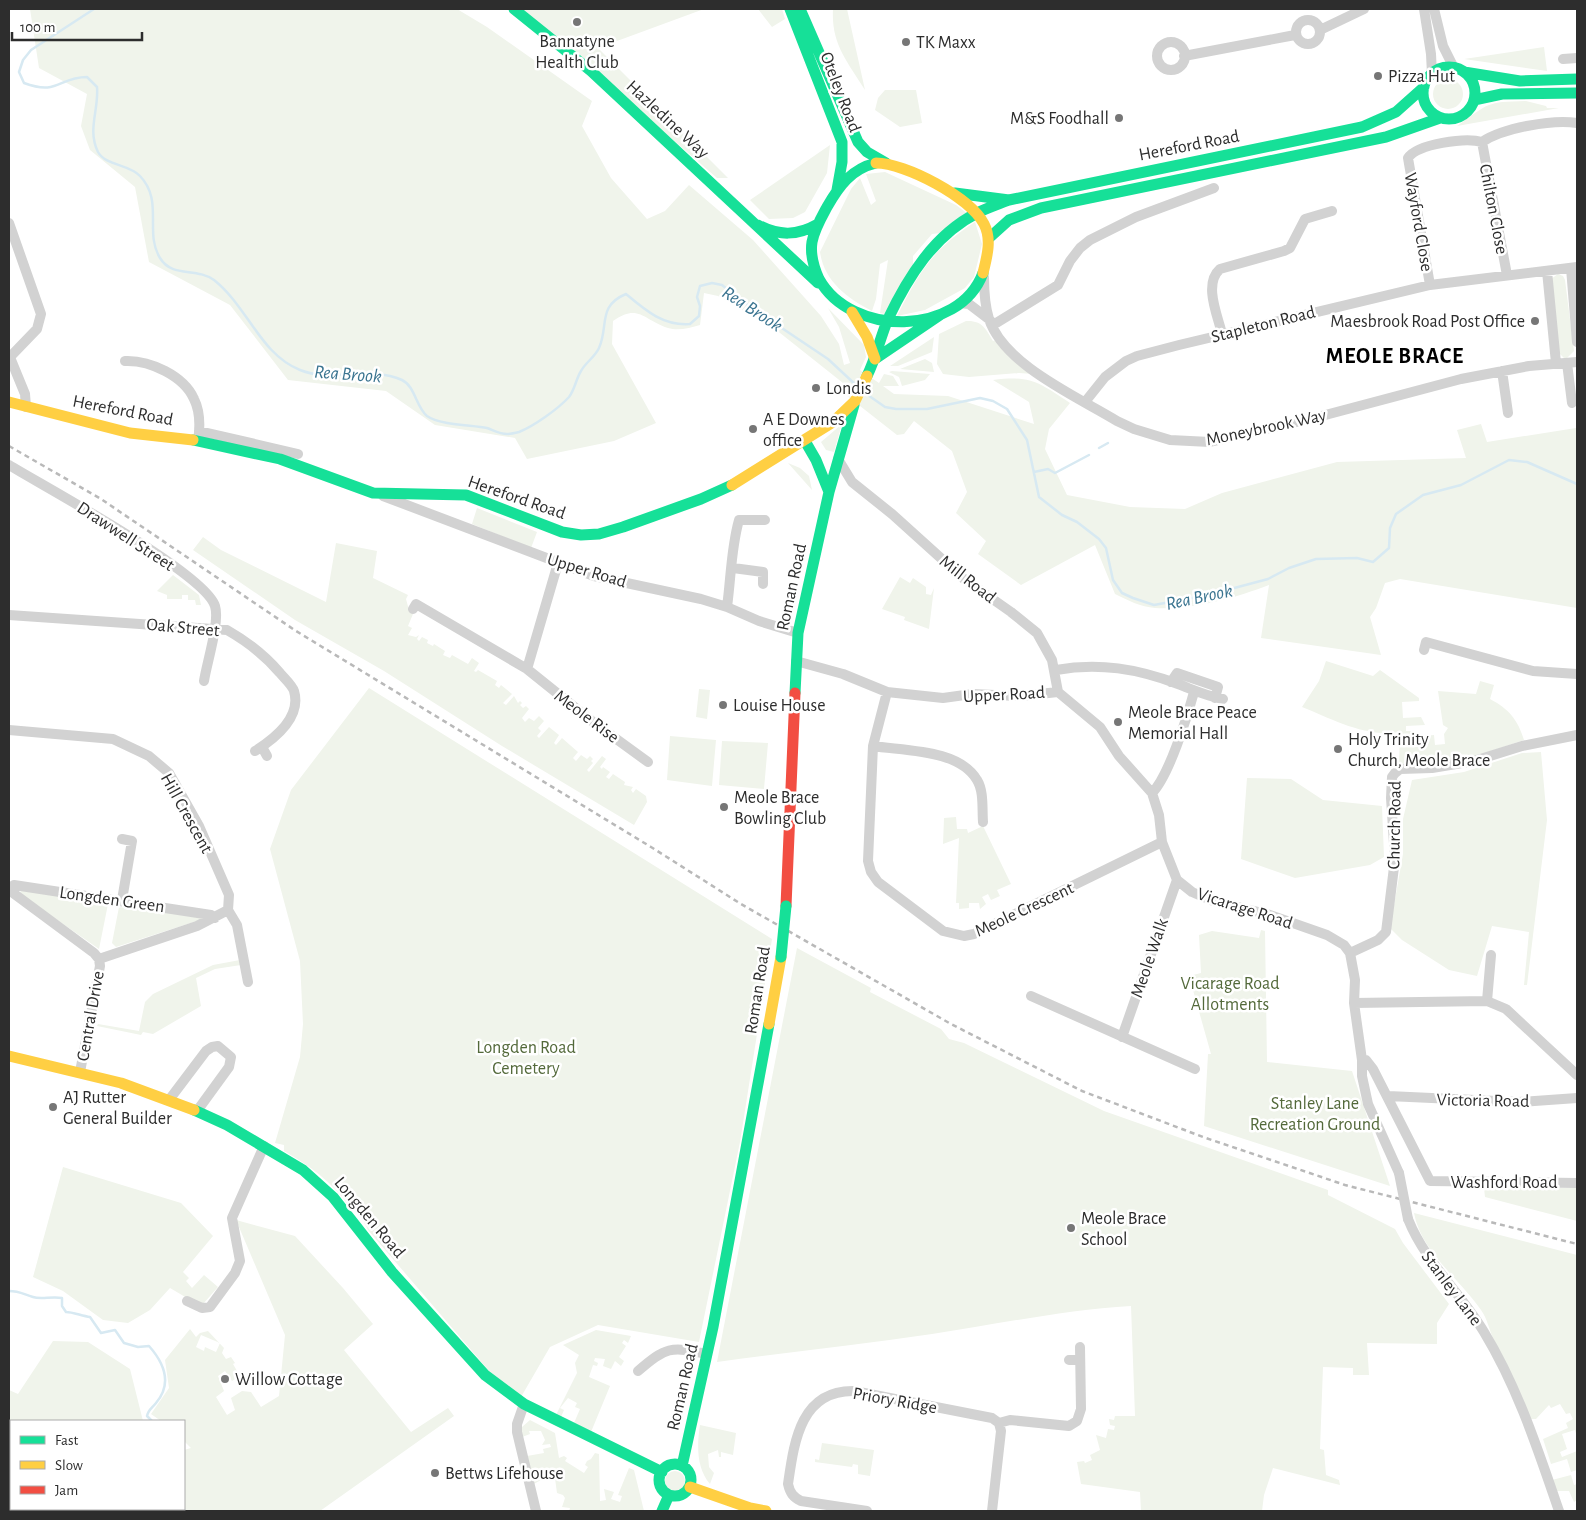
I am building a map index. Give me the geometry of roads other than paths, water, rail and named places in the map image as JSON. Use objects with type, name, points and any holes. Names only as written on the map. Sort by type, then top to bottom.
[{"type":"main road","name":"Hazledine Way","points":[[514,9],[591,71],[750,220],[852,312]]},
{"type":"main road","name":"Oteley Road","points":[[790,9],[842,142],[842,162],[837,190]]},
{"type":"main road","name":"Oteley Road","points":[[800,9],[858,142],[867,152],[886,163],[948,192]]},
{"type":"main road","points":[[1459,70],[1474,85],[1474,100],[1468,112],[1461,116],[1455,119],[1440,118],[1427,107],[1424,99],[1424,87],[1432,74],[1440,69],[1459,70],[1489,79],[1513,82],[1577,79]]},
{"type":"main road","name":"Hereford Road","points":[[9,402],[130,433],[198,436],[309,468],[357,488],[380,494],[404,493],[466,496],[562,532],[581,535],[599,534],[623,528],[701,499],[758,471],[833,422],[854,401],[875,359],[888,320],[918,264],[934,245],[978,213],[1009,200],[1362,127],[1399,112],[1411,103],[1424,87]]},
{"type":"main road","points":[[1474,100],[1502,94],[1577,94]]},
{"type":"main road","name":"Hereford Road","points":[[989,238],[1009,220],[1041,208],[1386,138],[1440,118]]},
{"type":"main road","points":[[827,290],[817,276],[813,264],[811,248],[818,224],[837,190],[859,167],[867,164],[886,163]]},
{"type":"main road","points":[[852,312],[867,337],[875,359],[960,303],[977,288],[984,274],[989,238],[978,213],[948,192]]},
{"type":"main road","name":"Hereford Road","points":[[948,192],[1009,200]]},
{"type":"main road","name":"Hazledine Way","points":[[750,220],[762,227],[785,234],[806,232],[818,224]]},
{"type":"main road","points":[[852,312],[872,319],[888,320],[941,314]]},
{"type":"main road","name":"Roman Road","points":[[682,1466],[707,1354],[742,1177],[781,957],[786,906],[798,633],[829,492],[854,401]]},
{"type":"main road","points":[[805,441],[816,460],[829,492]]},
{"type":"main road","name":"Longden Road","points":[[9,1056],[80,1072],[197,1111],[227,1124],[303,1170],[337,1202],[392,1272],[485,1375],[504,1391],[524,1404],[662,1472]]},
{"type":"main road","points":[[674,1464],[682,1466],[690,1476],[690,1486],[685,1493],[678,1496],[669,1495],[660,1484],[662,1472],[674,1464]]},
{"type":"main road","points":[[690,1486],[750,1508],[766,1511]]},
{"type":"main road","points":[[662,1511],[669,1495]]},
{"type":"street","points":[[1320,30],[1364,9]]},
{"type":"street","points":[[1424,9],[1432,74]]},
{"type":"street","points":[[1434,9],[1443,46],[1459,70]]},
{"type":"street","points":[[1304,20],[1313,21],[1320,30],[1319,38],[1309,45],[1300,43],[1295,35],[1297,26],[1304,20]]},
{"type":"street","points":[[1184,56],[1295,35]]},
{"type":"street","points":[[1563,59],[1577,58]]},
{"type":"street","points":[[1482,142],[1491,136],[1530,127],[1564,121],[1577,124]]},
{"type":"street","name":"Wayford Close","points":[[1430,285],[1408,158],[1412,153],[1426,146],[1473,139],[1482,142]]},
{"type":"street","name":"Chilton Close","points":[[1482,142],[1507,275]]},
{"type":"street","points":[[991,323],[1058,285],[1070,261],[1080,248],[1090,240],[1169,199],[1214,188]]},
{"type":"street","points":[[1222,334],[1212,288],[1214,274],[1220,269],[1290,248],[1305,219],[1332,211]]},
{"type":"street","points":[[9,223],[41,314],[37,329],[9,356],[25,394],[26,407]]},
{"type":"street","points":[[1574,268],[1577,342]]},
{"type":"street","name":"Stapleton Road","points":[[1085,402],[1105,377],[1132,359],[1222,334],[1430,285],[1574,268]]},
{"type":"street","points":[[1547,271],[1567,363],[1572,403]]},
{"type":"street","name":"Moneybrook Way","points":[[984,274],[984,293],[991,323],[1000,338],[1019,360],[1085,402],[1134,429],[1170,440],[1205,442],[1314,418],[1432,385],[1502,371],[1567,363]]},
{"type":"street","name":"Moneybrook Way","points":[[960,303],[969,304],[991,323]]},
{"type":"street","points":[[125,361],[145,363],[160,369],[188,388],[195,400],[198,436]]},
{"type":"street","points":[[1502,371],[1508,413]]},
{"type":"street","name":"Hereford Road","points":[[198,436],[298,454]]},
{"type":"street","name":"Mill Road","points":[[838,458],[852,482],[892,514],[964,579],[1037,633],[1056,670],[1058,692]]},
{"type":"street","name":"Drawwell Street","points":[[9,465],[99,517],[184,574],[208,594],[216,606],[215,628],[204,681]]},
{"type":"street","points":[[829,492],[837,485],[852,482]]},
{"type":"street","name":"Upper Road","points":[[380,494],[594,576],[727,607],[759,621],[798,633]]},
{"type":"street","points":[[727,607],[733,568],[733,541],[739,520],[765,520]]},
{"type":"street","points":[[527,669],[558,563]]},
{"type":"street","points":[[733,568],[763,572],[763,584]]},
{"type":"street","name":"Meole Rise","points":[[413,604],[527,669],[593,722],[648,762]]},
{"type":"street","name":"Oak Street","points":[[9,615],[227,630],[252,644],[294,690],[295,705],[286,724],[276,738],[261,751]]},
{"type":"street","points":[[1424,650],[1426,642],[1533,671],[1577,674]]},
{"type":"street","name":"Upper Road","points":[[796,661],[843,674],[887,692],[943,698],[972,694],[1020,696],[1058,692],[1100,728],[1119,756],[1152,793],[1159,816],[1162,842]]},
{"type":"street","points":[[1056,670],[1075,667],[1116,666],[1171,682],[1194,692],[1219,699],[1218,687],[1177,673],[1171,682]]},
{"type":"street","name":"Meole Crescent","points":[[887,692],[872,746],[868,861],[870,872],[888,892],[943,931],[964,936],[974,934],[1162,842]]},
{"type":"street","points":[[1152,793],[1157,789],[1166,769],[1185,722],[1194,692]]},
{"type":"street","name":"Hill Crescent","points":[[9,730],[113,739],[138,749],[160,764],[175,784],[199,826],[228,895],[228,910],[237,925],[248,982]]},
{"type":"street","name":"Church Road","points":[[1350,953],[1378,940],[1386,932],[1395,859],[1391,798],[1392,777],[1395,773],[1400,770],[1432,768],[1474,760],[1522,746],[1577,735]]},
{"type":"street","points":[[872,746],[950,757],[968,768],[980,787],[983,822]]},
{"type":"street","points":[[122,839],[132,841],[122,900]]},
{"type":"street","name":"Vicarage Road","points":[[1162,842],[1177,880],[1192,892],[1214,901],[1267,914],[1327,935],[1341,942],[1350,953]]},
{"type":"street","name":"Meole Walk","points":[[1122,1037],[1177,880]]},
{"type":"street","name":"Longden Green","points":[[215,918],[212,915],[122,900],[14,885],[9,889],[94,953],[99,959],[215,918],[228,910]]},
{"type":"street","name":"Stanley Lane","points":[[1350,953],[1355,980],[1354,1002],[1362,1060],[1362,1076],[1368,1104],[1399,1174],[1408,1219],[1423,1251],[1463,1300],[1502,1365],[1520,1402],[1559,1511]]},
{"type":"street","points":[[1486,1001],[1491,955]]},
{"type":"street","name":"Central Drive","points":[[80,1072],[100,966],[99,959]]},
{"type":"street","points":[[1032,996],[1195,1069]]},
{"type":"street","points":[[1354,1002],[1486,1001],[1506,1010],[1577,1076]]},
{"type":"street","points":[[168,1100],[206,1051],[218,1046],[231,1057],[229,1067],[197,1111]]},
{"type":"street","points":[[1362,1060],[1366,1060],[1373,1069],[1388,1096]]},
{"type":"street","name":"Victoria Road","points":[[1388,1096],[1519,1102],[1577,1098]]},
{"type":"street","name":"Washford Road","points":[[1388,1096],[1410,1144],[1430,1181],[1577,1182]]},
{"type":"street","points":[[187,1301],[202,1308],[210,1307],[236,1272],[240,1260],[232,1218],[264,1146]]},
{"type":"street","name":"Priory Ridge","points":[[867,1511],[801,1501],[794,1498],[790,1492],[788,1484],[796,1437],[807,1415],[822,1400],[833,1393],[854,1392],[992,1418],[1000,1423],[1010,1420],[1062,1427],[1074,1424],[1080,1409],[1080,1347]]},
{"type":"street","points":[[638,1371],[668,1349],[707,1354]]},
{"type":"street","points":[[1069,1360],[1080,1360]]},
{"type":"street","points":[[524,1404],[517,1424],[517,1432],[536,1511]]},
{"type":"street","points":[[992,1511],[1001,1431],[1000,1423]]},
{"type":"waterway","name":"Rea Brook","points":[[94,9],[31,50],[23,60],[19,72],[24,83],[45,88],[77,78],[87,77],[97,87],[93,128],[95,144],[102,157],[135,172],[147,186],[153,206],[154,238],[160,258],[171,268],[200,274],[214,280],[236,303],[274,353],[286,363],[300,370],[312,374],[325,375],[377,374],[390,376],[406,383],[423,412],[433,419],[447,423],[487,428],[504,434],[516,433],[539,421],[559,407],[569,397],[583,368],[599,348],[607,311],[617,299],[626,294],[647,311],[663,320],[690,324],[699,316],[700,306],[697,297],[700,286],[712,283],[722,285],[746,304],[828,359],[857,386]]},
{"type":"waterway","name":"Rea Brook","points":[[865,393],[885,407],[896,409],[927,409],[980,398],[993,401],[1007,409],[1027,440],[1039,497],[1062,515],[1077,522],[1099,539],[1106,548],[1113,580],[1122,593],[1154,605],[1208,595],[1268,579],[1289,568],[1316,559],[1357,558],[1373,562],[1389,548],[1390,528],[1396,514],[1423,495],[1461,485],[1509,460],[1527,462],[1577,484]]},
{"type":"waterway","points":[[1099,448],[1108,443]]},
{"type":"waterway","points":[[1034,472],[1048,469],[1055,473],[1089,455]]},
{"type":"waterway","points":[[9,1291],[36,1298],[62,1298],[62,1306],[66,1312],[90,1317],[101,1333],[115,1330],[124,1343],[138,1347],[149,1346],[159,1359],[165,1381],[161,1396],[147,1416],[151,1420]]},
{"type":"railway","points":[[9,446],[101,499],[296,631],[651,847],[741,904],[951,1024],[1082,1091],[1203,1137],[1345,1185],[1577,1244]]},
{"type":"place","name":"Bannatyne Health Club","points":[[577,22]]},
{"type":"place","name":"TK Maxx","points":[[906,42]]},
{"type":"place","name":"Pizza Hut","points":[[1378,76]]},
{"type":"place","name":"M&S Foodhall","points":[[1119,118]]},
{"type":"place","name":"Maesbrook Road Post Office","points":[[1535,321]]},
{"type":"place","name":"Londis","points":[[816,388]]},
{"type":"place","name":"A E Downes office","points":[[753,429]]},
{"type":"place","name":"Louise House","points":[[723,705]]},
{"type":"place","name":"Meole Brace Peace Memorial Hall","points":[[1118,722]]},
{"type":"place","name":"Holy Trinity Church, Meole Brace","points":[[1338,749]]},
{"type":"place","name":"Meole Brace Bowling Club","points":[[724,807]]},
{"type":"place","name":"AJ Rutter General Builder","points":[[53,1107]]},
{"type":"place","name":"Meole Brace School","points":[[1071,1228]]},
{"type":"place","name":"Willow Cottage","points":[[225,1379]]},
{"type":"place","name":"Bettws Lifehouse","points":[[435,1473]]},
{"type":"district","name":"MEOLE BRACE","points":[[1395,355]]},
{"type":"park label","name":"Vicarage Road Allotments","points":[[1230,993]]},
{"type":"park label","name":"Longden Road Cemetery","points":[[526,1057]]},
{"type":"park label","name":"Stanley Lane Recreation Ground","points":[[1315,1113]]}]
